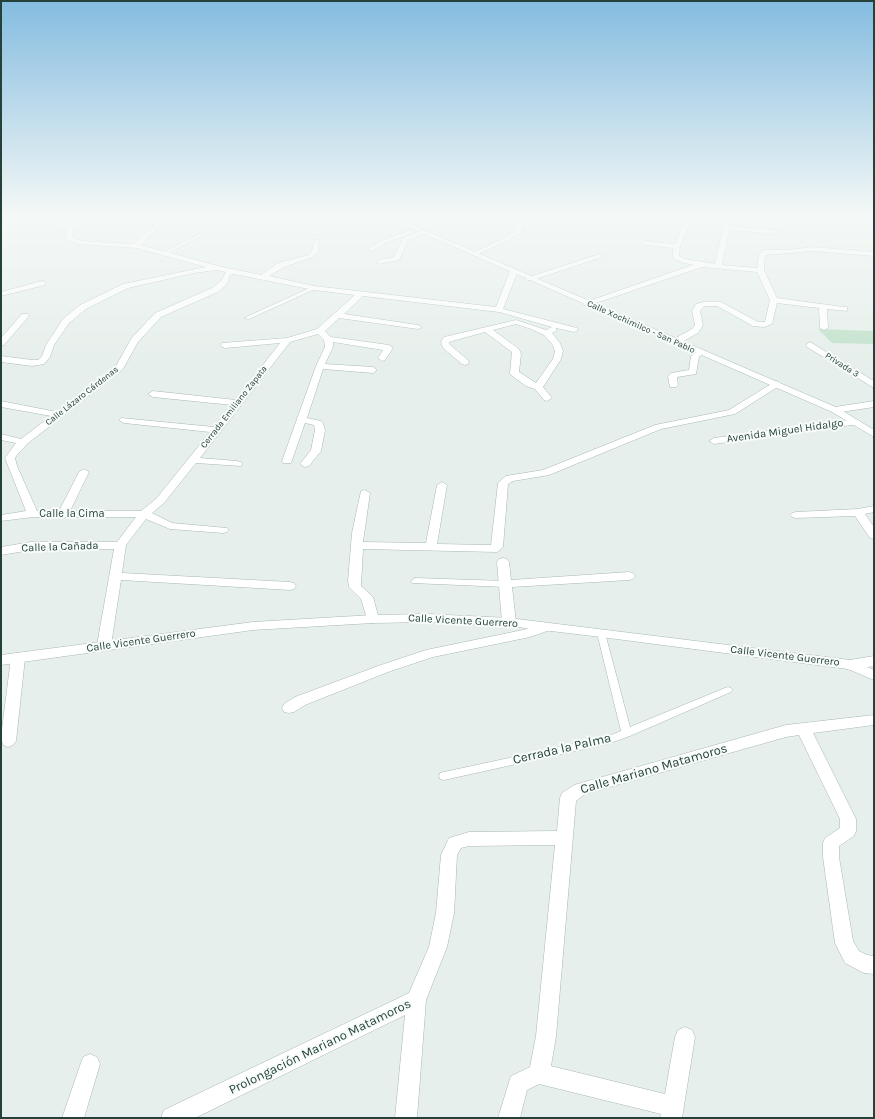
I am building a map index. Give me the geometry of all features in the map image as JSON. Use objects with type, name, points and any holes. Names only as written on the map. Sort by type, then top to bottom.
[{"type":"street","points":[[211,266],[263,276],[314,288],[499,310],[574,330]]},
{"type":"street","points":[[263,276],[279,266]]},
{"type":"street","name":"Calle Xochimilco - San Pablo","points":[[503,266],[677,341],[700,353],[835,410]]},
{"type":"street","points":[[530,278],[567,266]]},
{"type":"street","points":[[587,303],[698,266]]},
{"type":"street","points":[[728,266],[760,270]]},
{"type":"street","points":[[677,341],[695,331],[699,325],[696,310],[698,306],[718,304],[756,324],[768,324],[770,322],[774,300],[760,270],[760,266]]},
{"type":"street","points":[[1,359],[32,363],[41,362],[46,357],[50,346],[66,321],[83,307],[114,291],[147,280],[217,268]]},
{"type":"street","name":"Calle Lázaro Cárdenas","points":[[33,514],[10,458],[23,442],[120,367],[134,341],[158,315],[215,290],[224,282],[227,274],[234,271]]},
{"type":"street","points":[[499,310],[514,271]]},
{"type":"street","points":[[1,294],[42,283]]},
{"type":"street","points":[[225,345],[287,340],[320,331],[361,294]]},
{"type":"street","points":[[774,300],[844,309]]},
{"type":"street","points":[[824,306],[824,328]]},
{"type":"street","points":[[337,315],[418,327]]},
{"type":"street","points":[[1,343],[25,316]]},
{"type":"street","points":[[465,362],[446,346],[445,342],[447,339],[516,322],[534,327],[548,333],[556,343],[559,351],[557,359],[538,387]]},
{"type":"street","points":[[548,333],[557,326]]},
{"type":"street","points":[[486,329],[516,351],[517,354],[514,373],[529,384],[538,387],[547,398]]},
{"type":"street","points":[[320,331],[328,339],[389,348],[382,358]]},
{"type":"street","points":[[287,460],[320,366],[329,347],[328,339]]},
{"type":"street","name":"Cerrada Emiliano Zapata","points":[[120,545],[144,514],[160,501],[287,340]]},
{"type":"street","name":"Privada 3","points":[[810,344],[874,385]]},
{"type":"street","points":[[673,385],[672,377],[674,375],[693,372],[695,356],[700,353]]},
{"type":"street","points":[[320,366],[373,370]]},
{"type":"street","points":[[358,545],[483,550],[493,549],[497,547],[503,483],[510,478],[544,473],[658,427],[732,412],[745,406],[753,398],[776,384]]},
{"type":"street","points":[[153,394],[238,403]]},
{"type":"street","points":[[1,404],[59,415]]},
{"type":"street","points":[[835,410],[874,404]]},
{"type":"street","name":"Avenida Miguel Hidalgo","points":[[835,410],[874,434]]},
{"type":"street","points":[[124,420],[217,430]]},
{"type":"street","points":[[302,420],[318,423],[320,430],[316,451],[305,464]]},
{"type":"street","name":"Avenida Miguel Hidalgo","points":[[714,441],[856,422]]},
{"type":"street","points":[[1,437],[23,442]]},
{"type":"street","points":[[192,460],[237,464]]},
{"type":"street","points":[[63,513],[84,472]]},
{"type":"street","points":[[431,548],[442,485]]},
{"type":"street","points":[[365,493],[358,533],[354,581],[355,587],[367,597],[373,619]]},
{"type":"street","points":[[796,516],[858,512],[874,509]]},
{"type":"street","points":[[858,512],[874,536]]},
{"type":"street","name":"Calle la Cima","points":[[1,518],[33,514],[63,513],[144,514]]},
{"type":"street","points":[[144,514],[170,526],[224,530]]},
{"type":"street","points":[[104,645],[120,545]]},
{"type":"street","name":"Calle la Cañada","points":[[1,551],[31,546],[120,545]]},
{"type":"street","points":[[503,562],[509,622]]},
{"type":"street","points":[[114,576],[290,586]]},
{"type":"street","points":[[506,584],[629,576]]},
{"type":"street","name":"Calle Vicente Guerrero","points":[[1,660],[253,626],[373,619],[427,618],[509,622],[601,632],[850,665],[874,675]]},
{"type":"street","points":[[289,708],[305,699],[383,669],[431,653],[525,634],[545,627]]},
{"type":"street","points":[[8,741],[18,658]]},
{"type":"street","points":[[850,665],[874,661]]},
{"type":"street","name":"Calle Mariano Matamoros","points":[[539,1074],[546,1036],[568,798],[580,788],[786,731],[874,720]]},
{"type":"street","points":[[803,729],[848,819],[848,831],[831,843],[831,857],[844,943],[852,957],[864,964],[874,965]]},
{"type":"street","name":"Prolongación Mariano Matamoros","points":[[172,1118],[416,1000],[438,947],[445,913],[449,855],[455,843],[469,839],[565,838]]},
{"type":"street","points":[[406,1118],[416,1000]]},
{"type":"street","points":[[509,1118],[518,1083],[539,1074],[672,1112],[685,1037]]},
{"type":"street","points":[[73,1118],[90,1064]]},
{"type":"lane","points":[[247,318],[314,288]]},
{"type":"lane","points":[[415,581],[506,584]]},
{"type":"lane","name":"Cerrada la Palma","points":[[444,776],[607,740],[626,733],[601,632]]},
{"type":"lane","points":[[626,733],[728,690]]},
{"type":"green space","points":[[818,329],[874,331],[874,344],[832,343]]}]
